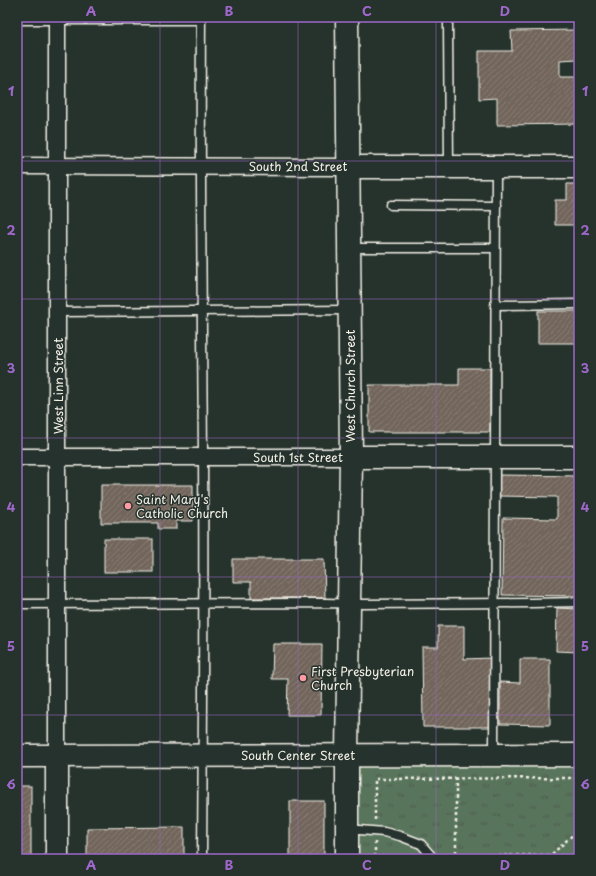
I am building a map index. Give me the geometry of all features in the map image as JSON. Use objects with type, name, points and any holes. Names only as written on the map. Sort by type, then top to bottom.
[{"type":"street","name":"West Church Street","points":[[347,17],[350,457],[347,859]]},
{"type":"street","name":"West Linn Street","points":[[57,19],[57,756]]},
{"type":"street","name":"South 2nd Street","points":[[17,166],[579,167]]},
{"type":"street","name":"South 1st Street","points":[[17,457],[579,457]]},
{"type":"street","name":"South Center Street","points":[[17,756],[579,755]]},
{"type":"street","points":[[57,756],[57,859]]},
{"type":"lane","points":[[17,20],[201,18],[200,166],[203,457],[202,859]]},
{"type":"lane","points":[[448,23],[449,167]]},
{"type":"lane","points":[[494,755],[496,167]]},
{"type":"lane","points":[[391,205],[496,206]]},
{"type":"lane","points":[[349,248],[495,248]]},
{"type":"lane","points":[[495,305],[579,304]]},
{"type":"lane","points":[[58,312],[349,310]]},
{"type":"lane","points":[[17,604],[579,602]]},
{"type":"lane","points":[[347,829],[384,832],[400,836],[421,844],[434,859]]},
{"type":"path","points":[[456,778],[456,858],[551,855]]},
{"type":"path","points":[[375,779],[579,778]]},
{"type":"path","points":[[549,859],[551,855],[579,829]]},
{"type":"green space","points":[[347,755],[579,755],[579,859],[347,859]]},
{"type":"building","points":[[577,30],[578,59],[560,60],[560,77],[579,77],[579,124],[497,125],[497,98],[479,99],[479,51],[512,51],[511,31]]},
{"type":"building","points":[[567,184],[579,184],[579,225],[555,225],[555,200],[567,200]]},
{"type":"building","points":[[538,311],[579,311],[579,343],[538,343]]},
{"type":"building","points":[[459,368],[490,368],[490,432],[369,432],[369,385],[459,385]]},
{"type":"building","points":[[497,475],[579,476],[579,596],[502,595],[503,518],[557,519],[557,497],[497,496]]},
{"type":"building","points":[[101,485],[193,485],[193,521],[176,521],[176,529],[158,529],[158,523],[101,523]]},
{"type":"building","points":[[104,539],[153,539],[153,572],[104,572]]},
{"type":"building","points":[[233,559],[324,559],[325,598],[251,598],[251,582],[233,582]]},
{"type":"building","points":[[557,608],[579,609],[579,652],[556,651]]},
{"type":"building","points":[[438,626],[464,626],[464,659],[492,658],[492,727],[423,727],[422,647],[438,647]]},
{"type":"building","points":[[273,644],[322,644],[321,715],[287,715],[288,679],[272,679]]},
{"type":"building","points":[[520,659],[550,659],[550,725],[500,724],[500,682],[520,683]]},
{"type":"building","points":[[17,786],[31,786],[31,859],[17,859]]},
{"type":"building","points":[[290,801],[324,801],[324,857],[290,857]]},
{"type":"building","points":[[184,827],[184,859],[87,859],[87,828]]},
{"type":"place","name":"Saint Mary's Catholic Church","points":[[128,506]]},
{"type":"place","name":"First Presbyterian Church","points":[[303,678]]}]
